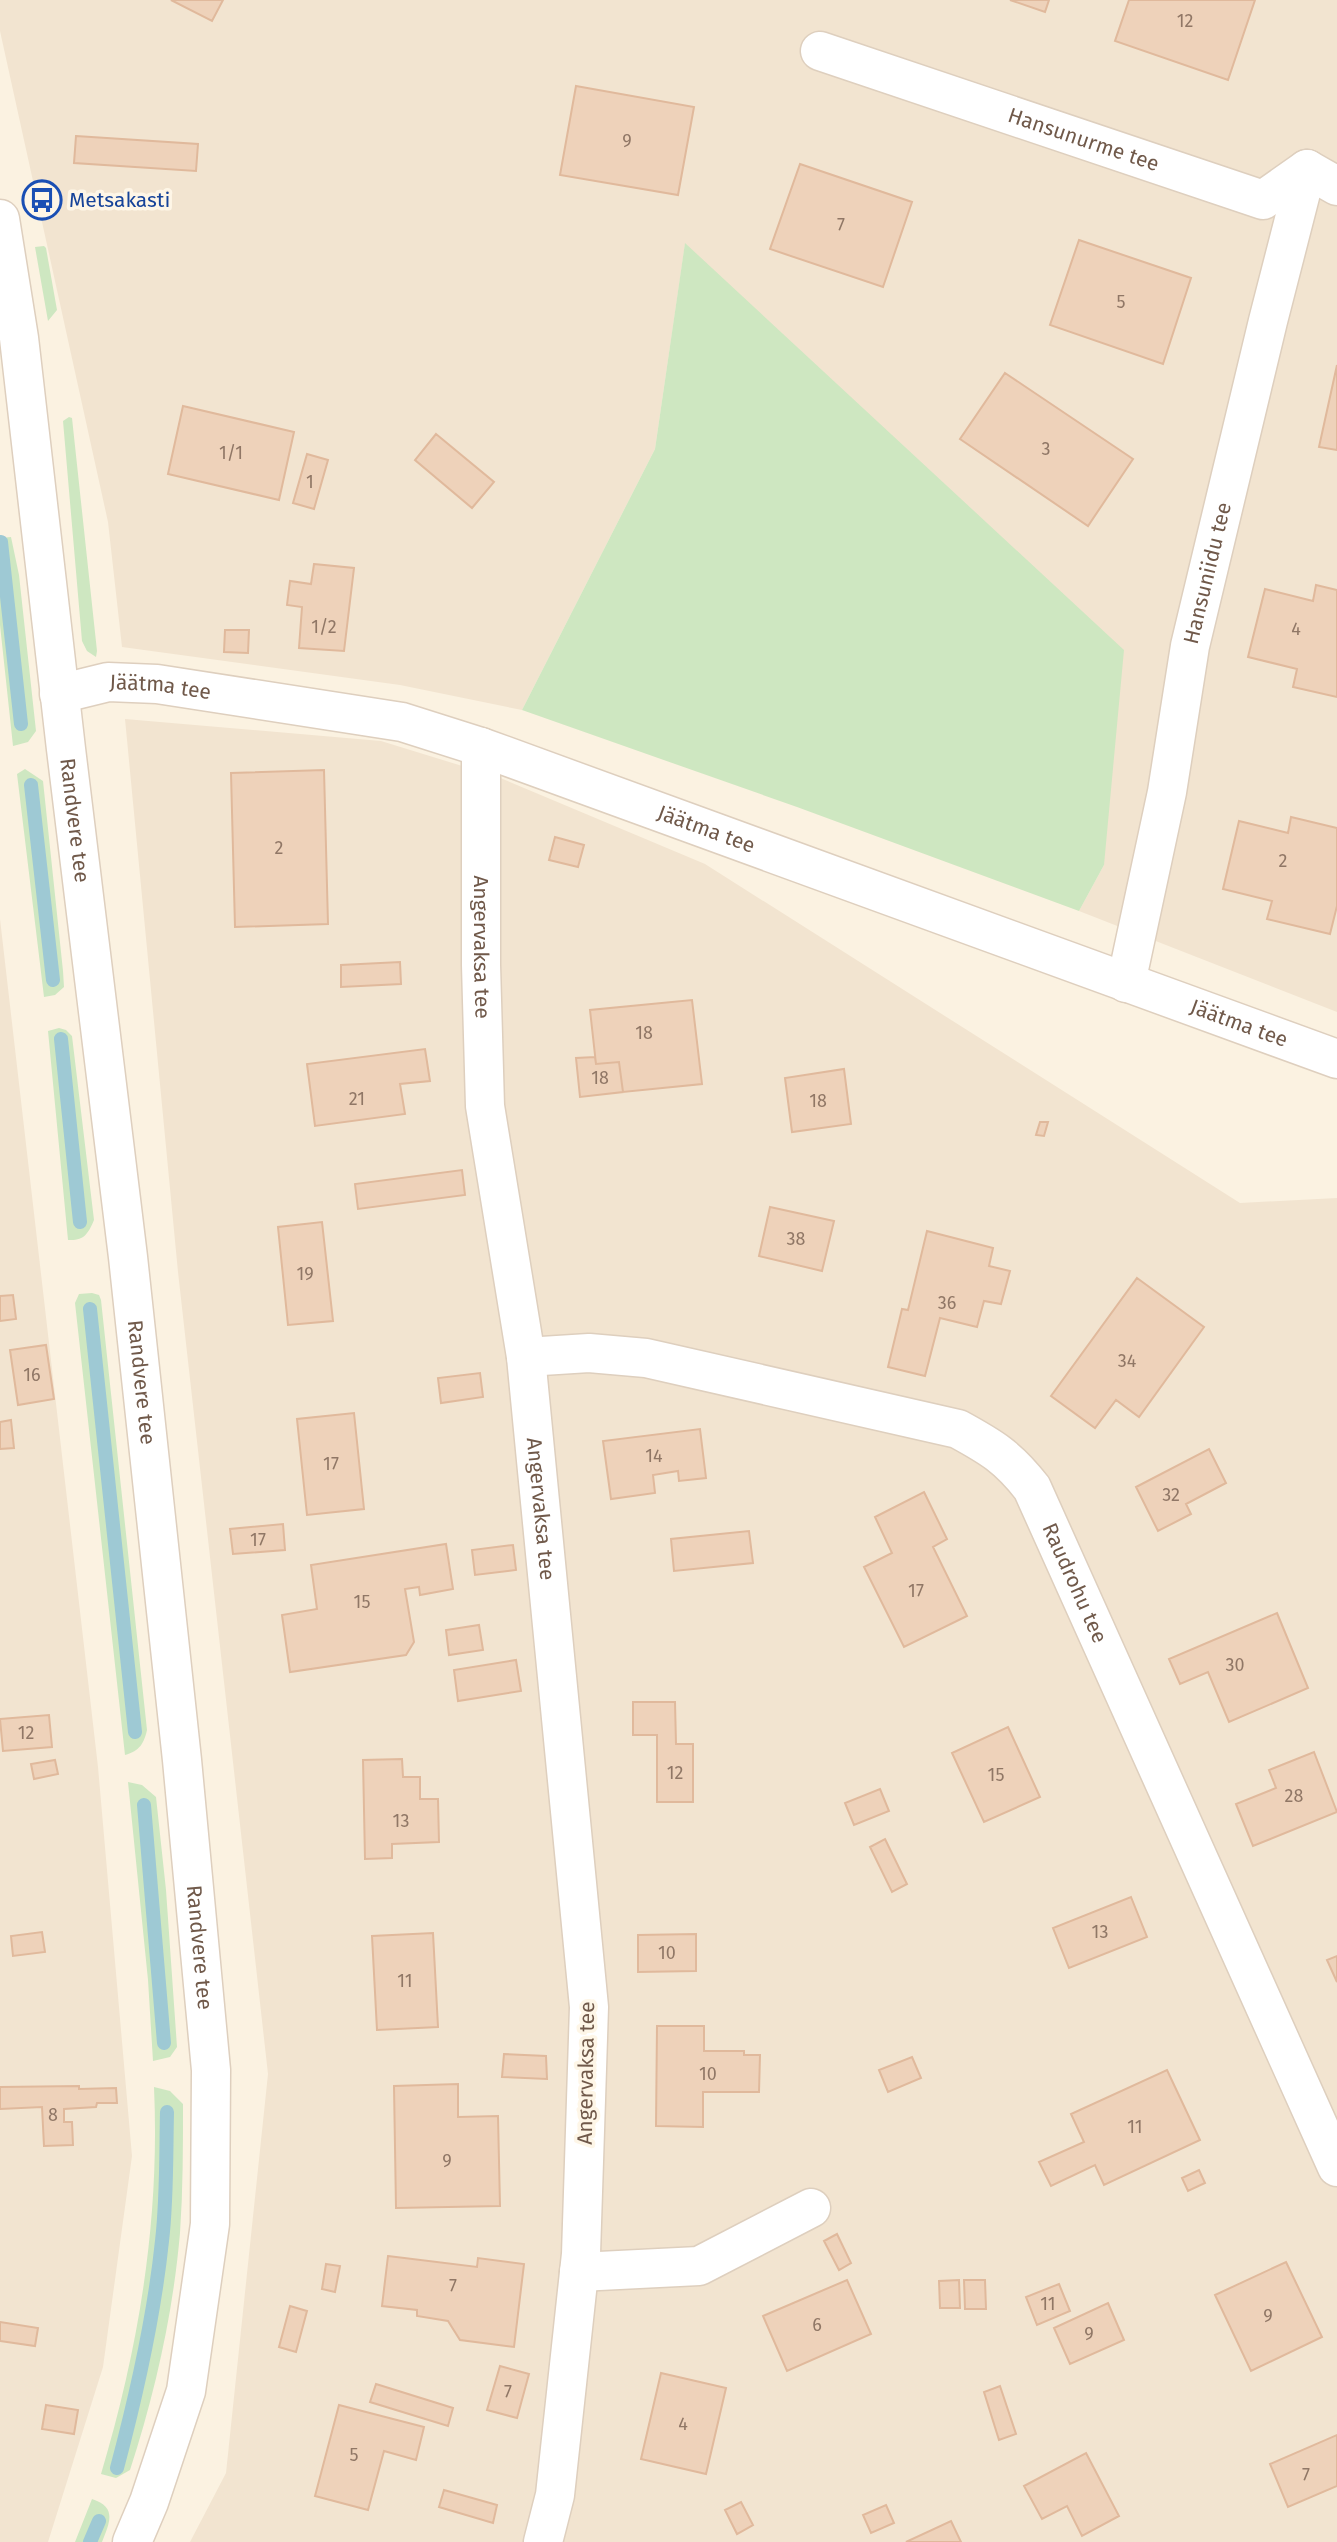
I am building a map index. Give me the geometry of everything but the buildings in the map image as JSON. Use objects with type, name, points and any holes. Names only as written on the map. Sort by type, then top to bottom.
[{"type":"street","name":"Hansunurme tee","points":[[820,51],[1263,200],[1322,177]]},
{"type":"street","name":"Hansuniidu tee","points":[[1126,983],[1167,792],[1190,646],[1268,321],[1322,177]]},
{"type":"street","name":"Randvere tee","points":[[0,219],[23,366],[59,694],[128,1257],[182,1760],[211,2070],[210,2224],[186,2391],[149,2502],[132,2542]]},
{"type":"street","name":"Jäätma tee","points":[[59,694],[108,681],[158,684],[402,722],[481,747],[1337,1059]]},
{"type":"street","name":"Angervaksa tee","points":[[481,747],[481,965],[485,1106],[526,1356],[589,2007],[579,2272],[555,2495],[543,2542]]},
{"type":"street","name":"Raudrohu tee","points":[[526,1356],[589,1353],[646,1358],[958,1429],[996,1450],[1017,1468],[1032,1488],[1337,2167]]},
{"type":"street","points":[[579,2272],[699,2266],[811,2208]]},
{"type":"shaded area","points":[[0,0],[1337,0],[1337,1012],[1079,911],[1104,865],[685,244],[655,449],[522,710],[400,685],[122,647],[108,522],[0,31]]},
{"type":"shaded area","points":[[125,719],[381,741],[498,777],[705,864],[1240,1203],[1337,1198],[1337,2542],[190,2542],[226,2473],[268,2074],[178,1272]]},
{"type":"shaded area","points":[[0,919],[98,1767],[132,2156],[103,2367],[48,2542],[0,2542]]},
{"type":"green space","points":[[685,243],[1124,650],[1104,865],[1079,911],[797,807],[522,710],[655,449]]},
{"type":"green space","points":[[44,246],[57,310],[48,321],[35,247]]},
{"type":"green space","points":[[72,418],[96,657],[87,651],[82,641],[63,421]]},
{"type":"green space","points":[[11,537],[19,575],[36,731],[28,742],[13,746],[0,625],[0,538]]},
{"type":"green space","points":[[25,769],[43,781],[63,971],[64,987],[55,995],[44,997],[17,774]]},
{"type":"green space","points":[[59,1028],[72,1036],[94,1220],[85,1236],[73,1240],[68,1240],[48,1031]]},
{"type":"green space","points":[[79,1294],[99,1295],[101,1300],[147,1730],[140,1746],[125,1755],[75,1303]]},
{"type":"green space","points":[[128,1782],[142,1785],[156,1797],[166,1890],[177,2047],[170,2057],[153,2061],[148,1980]]},
{"type":"green space","points":[[154,2087],[170,2091],[183,2104],[180,2233],[168,2323],[147,2412],[130,2470],[116,2478],[101,2474],[126,2379],[144,2283],[154,2186]]},
{"type":"green space","points":[[92,2499],[100,2502],[108,2511],[109,2522],[105,2535],[102,2542],[75,2542]]},
{"type":"waterway","points":[[1,542],[21,724]]},
{"type":"waterway","points":[[31,785],[53,980]]},
{"type":"waterway","points":[[61,1039],[80,1222]]},
{"type":"waterway","points":[[90,1309],[135,1732]]},
{"type":"waterway","points":[[144,1805],[164,2043]]},
{"type":"waterway","points":[[117,2468],[144,2355],[159,2270],[165,2209],[167,2112]]},
{"type":"waterway","points":[[90,2542],[99,2521]]},
{"type":"place","name":"Metsakasti","points":[[42,200]]}]
